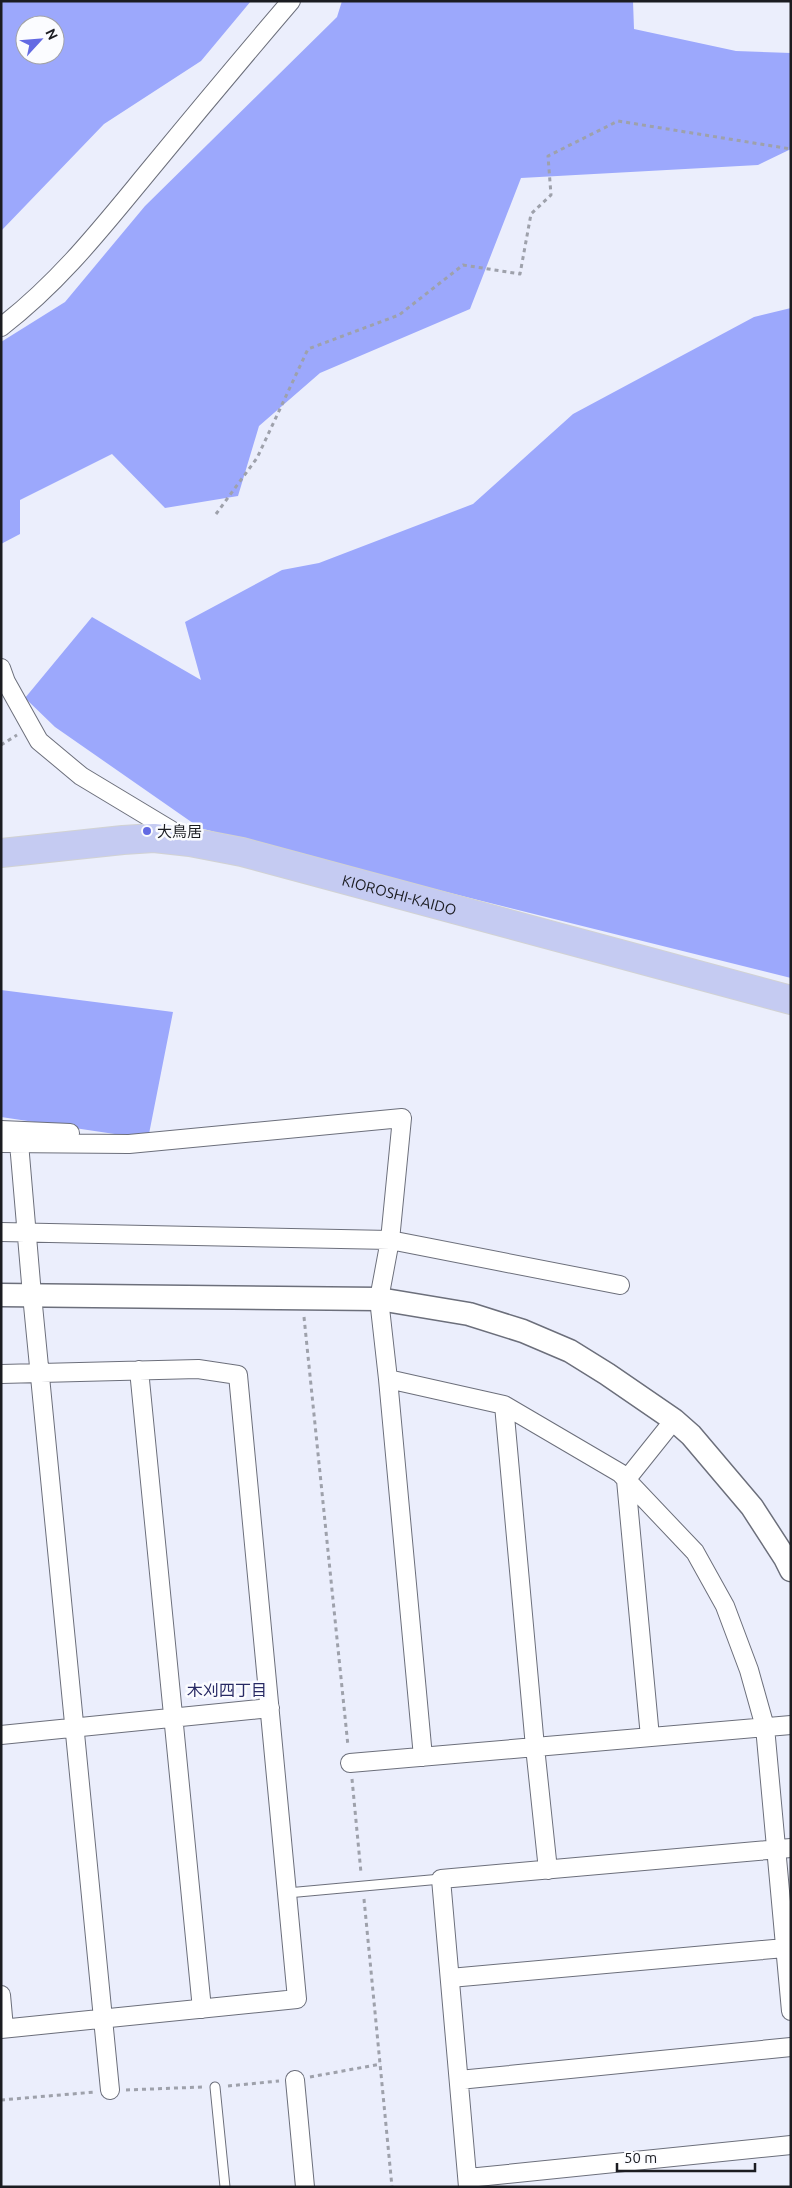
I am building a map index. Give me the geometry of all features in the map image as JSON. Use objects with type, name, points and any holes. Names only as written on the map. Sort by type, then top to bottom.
[{"type":"main road","name":"KIOROSHI-KAIDO","points":[[1,853],[154,838],[190,842],[252,855],[791,1000]]},
{"type":"street","points":[[1,327],[73,263],[291,1]]},
{"type":"street","points":[[1,668],[6,682],[39,741],[81,776],[190,842]]},
{"type":"street","points":[[110,2090],[27,1232],[10,1143],[129,1144],[402,1118],[390,1240],[379,1299],[423,1757]]},
{"type":"street","points":[[1,1130],[99,1135],[107,1144]]},
{"type":"street","points":[[1,1232],[390,1240],[620,1285]]},
{"type":"street","points":[[1,1295],[379,1299],[469,1314],[523,1331],[570,1351],[674,1420],[691,1435],[752,1507],[791,1570]]},
{"type":"street","points":[[1,1374],[198,1369],[238,1375],[297,1999],[3,2028],[1,1995]]},
{"type":"street","points":[[139,1370],[202,2009]]},
{"type":"street","points":[[388,1379],[504,1405],[620,1473],[695,1552],[725,1606],[750,1670],[765,1727],[784,1848],[785,1948],[791,2011]]},
{"type":"street","points":[[504,1405],[534,1747],[548,1870]]},
{"type":"street","points":[[650,1737],[626,1480],[674,1420]]},
{"type":"street","points":[[1,1735],[270,1708]]},
{"type":"street","points":[[350,1764],[791,1725]]},
{"type":"street","points":[[784,1848],[442,1879],[468,2182],[791,2145]]},
{"type":"street","points":[[450,1978],[785,1948]]},
{"type":"street","points":[[459,2080],[791,2047]]},
{"type":"street","points":[[295,2080],[305,2187]]},
{"type":"lane","points":[[287,1893],[442,1879]]},
{"type":"lane","points":[[215,2087],[225,2187]]},
{"type":"path","points":[[216,514],[257,458],[308,349],[399,315],[463,265],[520,274],[531,214],[551,195],[548,156],[618,121],[791,149]]},
{"type":"path","points":[[302,1299],[392,2187]]},
{"type":"path","points":[[1,2100],[110,2090],[215,2087],[295,2080],[381,2064]]},
{"type":"shaded area","points":[[1,1],[251,1],[201,61],[104,124],[1,231]]},
{"type":"shaded area","points":[[342,1],[633,1],[634,29],[736,51],[791,53],[791,149],[758,165],[521,178],[470,309],[320,373],[259,426],[238,496],[165,508],[112,454],[20,500],[20,534],[1,544],[1,342],[65,302],[145,206],[337,17]]},
{"type":"shaded area","points":[[791,308],[791,978],[302,856],[200,828],[55,727],[25,698],[92,617],[201,680],[185,622],[282,570],[319,563],[473,504],[573,414],[754,317]]},
{"type":"shaded area","points":[[1,990],[173,1012],[148,1139],[1,1117]]},
{"type":"place","name":"大鳥居","points":[[147,831]]},
{"type":"district","name":"木刈四丁目","points":[[227,1690]]}]
